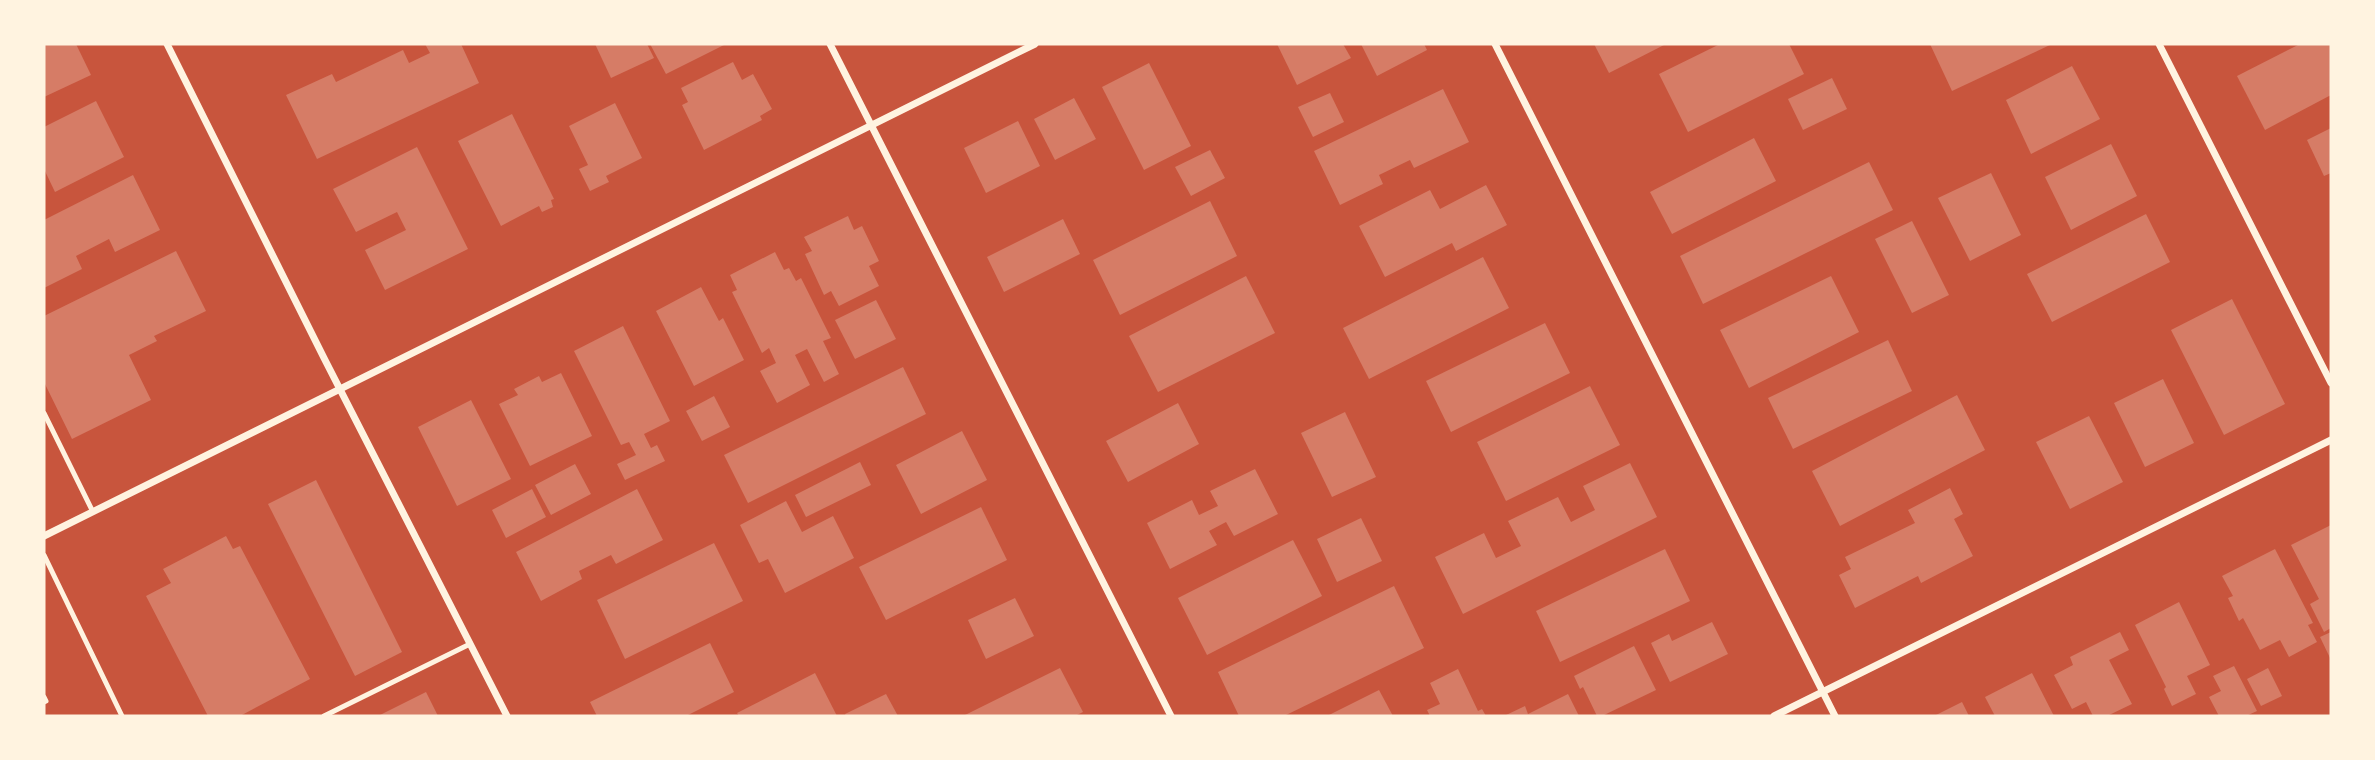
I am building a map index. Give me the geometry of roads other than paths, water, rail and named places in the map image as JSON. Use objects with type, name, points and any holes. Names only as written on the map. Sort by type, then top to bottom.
[{"type":"street","points":[[167,44],[507,716]]},
{"type":"street","points":[[830,44],[1171,716]]},
{"type":"street","points":[[44,536],[1035,44]]},
{"type":"street","points":[[1495,44],[1835,716]]},
{"type":"street","points":[[2159,44],[2331,383]]},
{"type":"street","points":[[1774,716],[2331,440]]},
{"type":"lane","points":[[44,413],[93,512]]},
{"type":"lane","points":[[44,555],[122,716]]},
{"type":"lane","points":[[324,716],[470,644]]}]
